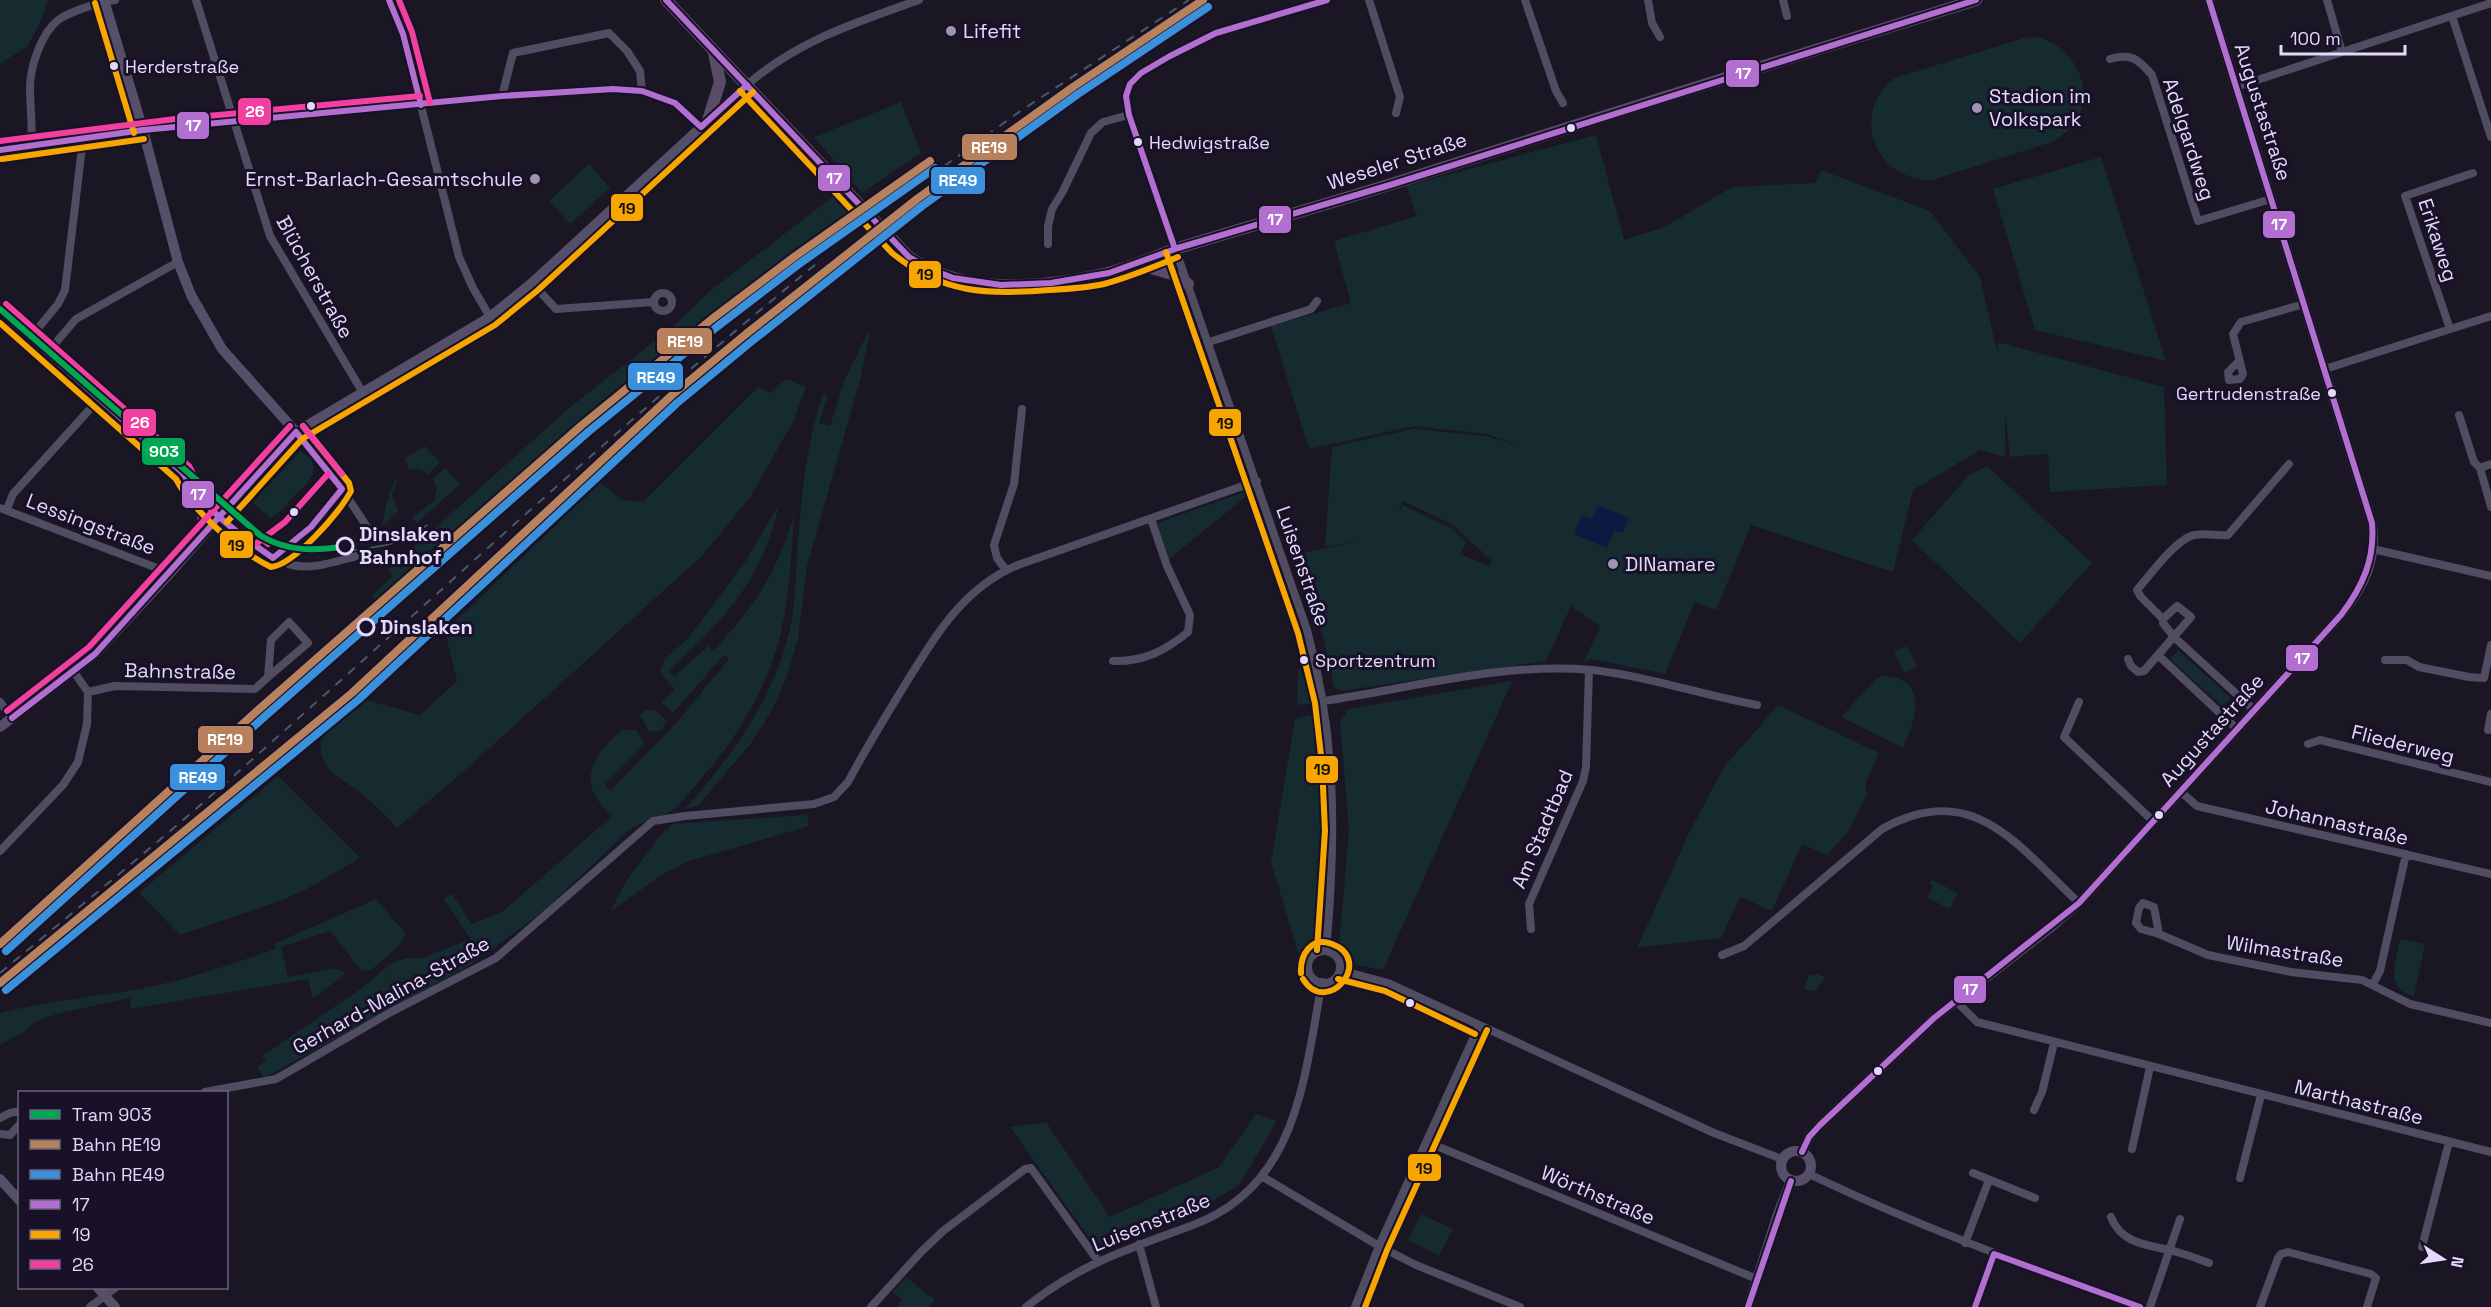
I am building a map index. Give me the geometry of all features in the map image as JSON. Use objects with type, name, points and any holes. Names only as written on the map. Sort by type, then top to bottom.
[{"type":"main road","name":"Weseler Straße","points":[[666,0],[909,257],[931,270],[966,282],[1029,283],[1101,275],[1175,249],[1381,188],[1976,0]]},
{"type":"main road","name":"Augustastraße","points":[[1802,1152],[1809,1137],[1820,1125],[1934,1018],[2079,903],[2355,597],[2369,571],[2373,549],[2372,523],[2208,0]]},
{"type":"main road","points":[[108,1],[178,262],[191,295],[222,349],[296,432]]},
{"type":"main road","points":[[705,124],[720,82],[713,52]]},
{"type":"main road","points":[[0,727],[95,654],[296,432],[490,317],[532,283],[747,85]]},
{"type":"main road","points":[[1136,263],[1172,274],[1188,284]]},
{"type":"main road","points":[[1793,1151],[1802,1152],[1809,1159],[1809,1174],[1802,1180],[1791,1181],[1783,1174],[1782,1159],[1793,1151]]},
{"type":"main road","points":[[0,1179],[18,1199]]},
{"type":"main road","points":[[1749,1307],[1791,1181]]},
{"type":"main road","points":[[101,1292],[115,1307]]},
{"type":"street","name":"Blücherstraße","points":[[196,0],[232,122],[270,236],[363,393]]},
{"type":"street","points":[[389,0],[403,34],[459,257],[490,317]]},
{"type":"street","points":[[747,85],[770,65],[798,48],[856,23],[919,0]]},
{"type":"street","points":[[1175,249],[1129,115],[1126,96],[1134,79],[1170,56],[1216,33],[1327,0]]},
{"type":"street","points":[[1369,0],[1400,97],[1396,112]]},
{"type":"street","points":[[1525,0],[1556,92],[1563,103]]},
{"type":"street","points":[[1648,0],[1652,23],[1660,37]]},
{"type":"street","points":[[1783,0],[1787,16]]},
{"type":"street","points":[[2327,0],[2342,51]]},
{"type":"street","points":[[31,144],[32,71],[47,34],[56,22],[108,1]]},
{"type":"street","points":[[2236,87],[2491,3]]},
{"type":"street","points":[[2452,16],[2491,137]]},
{"type":"street","points":[[502,96],[513,53],[609,33],[627,51],[640,71],[642,91]]},
{"type":"street","name":"Adelgardweg","points":[[2110,59],[2124,55],[2140,61],[2152,75],[2198,221],[2271,199]]},
{"type":"street","points":[[0,150],[143,130],[502,96],[613,89],[642,91],[675,103],[705,124]]},
{"type":"street","points":[[1048,244],[1048,226],[1052,209],[1091,133],[1103,122],[1129,115]]},
{"type":"street","points":[[30,338],[58,304],[65,290],[83,140]]},
{"type":"street","name":"Erikaweg","points":[[2450,329],[2405,196],[2473,173]]},
{"type":"street","name":"Luisenstraße","points":[[1175,249],[1307,630],[1324,701],[1331,763],[1334,831],[1326,951]]},
{"type":"street","points":[[46,353],[76,319],[178,262]]},
{"type":"street","points":[[532,283],[556,309],[654,302]]},
{"type":"street","points":[[1209,342],[1311,309],[1317,301]]},
{"type":"street","points":[[2238,362],[2233,334],[2241,322],[2304,304]]},
{"type":"street","points":[[0,311],[183,472],[262,551],[279,561],[295,566],[319,564],[357,556]]},
{"type":"street","points":[[2325,369],[2491,316]]},
{"type":"street","points":[[0,326],[7,318]]},
{"type":"street","points":[[3,509],[13,494],[99,399]]},
{"type":"street","points":[[1006,570],[997,558],[994,545],[1014,484],[1022,410]]},
{"type":"street","points":[[2459,415],[2474,462],[2480,468],[2491,507]]},
{"type":"street","points":[[296,432],[342,489],[375,539]]},
{"type":"street","points":[[2254,710],[2174,637],[2163,623],[2163,619],[2137,590],[2179,543],[2190,536],[2228,535],[2289,464]]},
{"type":"street","points":[[2480,468],[2491,465]]},
{"type":"street","points":[[183,472],[201,514],[202,537]]},
{"type":"street","name":"Gerhard-Malina-Straße","points":[[210,1091],[276,1079],[391,1012],[496,958],[653,821],[814,804],[834,797],[848,782],[937,633],[958,605],[980,586],[1006,570],[1257,481]]},
{"type":"street","points":[[192,491],[224,512]]},
{"type":"street","name":"Lessingstraße","points":[[3,509],[157,568],[167,576]]},
{"type":"street","points":[[1113,661],[1131,662],[1158,653],[1188,632],[1190,615],[1167,566],[1151,519]]},
{"type":"street","points":[[2373,549],[2491,576]]},
{"type":"street","points":[[2128,659],[2131,666],[2138,672],[2144,671],[2191,617],[2177,606],[2163,619]]},
{"type":"street","name":"Bahnstraße","points":[[88,692],[115,686],[255,689],[308,643],[289,622],[271,640],[268,677]]},
{"type":"street","points":[[2385,660],[2407,660],[2419,668],[2488,679],[2491,645]]},
{"type":"street","points":[[2159,656],[2237,729]]},
{"type":"street","points":[[1324,701],[1475,675],[1545,669],[1588,670],[1650,678],[1757,705]]},
{"type":"street","name":"Am Stadtbad","points":[[1531,928],[1529,903],[1583,781],[1586,767],[1588,670]]},
{"type":"street","points":[[0,851],[72,774],[84,744],[88,692],[74,672]]},
{"type":"street","points":[[0,702],[12,718]]},
{"type":"street","points":[[2079,702],[2064,736],[2153,821]]},
{"type":"street","points":[[2488,730],[2491,714]]},
{"type":"street","name":"Fliederweg","points":[[2308,744],[2320,740],[2491,782]]},
{"type":"street","name":"Johannastraße","points":[[2180,791],[2197,806],[2491,874]]},
{"type":"street","points":[[1722,955],[1744,946],[1882,829],[1904,818],[1924,813],[1955,812],[1990,823],[2007,835],[2079,903]]},
{"type":"street","points":[[2373,984],[2380,971],[2406,854]]},
{"type":"street","name":"Wilmastraße","points":[[2159,934],[2208,956],[2252,966],[2353,979],[2373,984],[2410,1004],[2491,1023]]},
{"type":"street","points":[[1326,951],[1339,960],[1340,970],[1335,978],[1322,982],[1313,977],[1309,968],[1312,957],[1326,951]]},
{"type":"street","points":[[1340,970],[1388,983],[1714,1133],[1782,1159]]},
{"type":"street","name":"Luisenstraße","points":[[1026,1307],[1069,1276],[1098,1261],[1195,1225],[1220,1213],[1250,1191],[1263,1177],[1282,1143],[1304,1086],[1322,982]]},
{"type":"street","name":"Marthastraße","points":[[1956,1000],[1977,1022],[2491,1152]]},
{"type":"street","points":[[1355,1307],[1379,1246],[1479,1026]]},
{"type":"street","points":[[2034,1110],[2043,1092],[2054,1043]]},
{"type":"street","points":[[2132,1149],[2150,1067]]},
{"type":"street","points":[[2240,1178],[2261,1095]]},
{"type":"street","points":[[0,1118],[18,1111]]},
{"type":"street","points":[[0,1134],[10,1135],[18,1126]]},
{"type":"street","name":"Wörthstraße","points":[[1427,1142],[1757,1279]]},
{"type":"street","points":[[2422,1247],[2449,1142]]},
{"type":"street","points":[[871,1307],[921,1252],[944,1231],[1025,1169],[1031,1168],[1098,1261]]},
{"type":"street","points":[[1973,1173],[2035,1198]]},
{"type":"street","points":[[1809,1174],[1872,1204],[1965,1243],[2140,1307]]},
{"type":"street","points":[[1263,1177],[1379,1246],[1416,1264],[1520,1307]]},
{"type":"street","points":[[1965,1243],[1989,1180]]},
{"type":"street","points":[[2111,1217],[2116,1228],[2127,1238],[2209,1263]]},
{"type":"street","points":[[2150,1307],[2180,1219]]},
{"type":"street","points":[[1139,1244],[1156,1307]]},
{"type":"street","points":[[2259,1307],[2278,1258],[2281,1254],[2288,1252],[2371,1274],[2376,1278],[2376,1282],[2367,1307]]},
{"type":"street","points":[[1975,1307],[1994,1254]]},
{"type":"street","points":[[90,1307],[101,1292]]},
{"type":"green space","points":[[0,0],[48,0],[40,23],[28,46],[0,64]]},
{"type":"green space","name":"Stadion im Volkspark","points":[[2036,37],[2049,41],[2069,57],[2076,67],[2084,92],[2083,105],[2078,118],[2055,141],[1932,180],[1912,177],[1895,169],[1883,157],[1874,142],[1871,125],[1873,108],[1881,92],[1895,78],[2024,38]]},
{"type":"green space","points":[[901,102],[921,153],[862,193],[814,137]]},
{"type":"green space","points":[[1596,135],[1624,240],[1665,227],[1732,187],[1816,183],[1821,170],[1930,211],[1980,277],[1998,355],[1998,342],[2164,387],[2167,485],[2050,492],[2048,454],[2010,457],[2005,412],[2005,457],[1980,450],[1913,490],[1893,572],[1751,525],[1716,610],[1695,602],[1665,674],[1592,659],[1584,662],[1600,626],[1571,606],[1546,661],[1341,691],[1334,687],[1324,641],[1298,554],[1360,541],[1325,547],[1332,447],[1413,429],[1486,436],[1519,445],[1487,434],[1414,426],[1309,449],[1271,326],[1351,303],[1334,241],[1417,216],[1406,186]],"holes":[[[1403,501],[1453,525],[1492,561],[1490,566],[1460,554],[1466,543],[1452,529],[1403,505],[1397,515]]]},
{"type":"green space","name":"Stadion im Volkspark","points":[[2101,157],[2166,361],[2035,330],[1993,189]]},
{"type":"green space","points":[[589,164],[610,188],[570,224],[549,201]]},
{"type":"green space","points":[[835,195],[852,212],[723,306],[624,383],[375,600],[371,596],[393,576],[388,570],[568,409],[676,324],[710,291]]},
{"type":"green space","points":[[871,326],[860,380],[807,566],[798,639],[787,676],[771,712],[751,743],[698,806],[685,809],[720,766],[751,722],[776,673],[792,620],[802,495],[817,414],[823,394],[828,396],[819,423],[830,426],[845,379]]},
{"type":"green space","points":[[786,379],[806,387],[793,422],[751,496],[703,555],[463,772],[397,828],[365,796],[332,772],[323,759],[321,750],[321,740],[330,730],[367,700],[420,715],[457,681],[445,631],[600,483],[622,500],[643,502],[758,387],[770,393]]},
{"type":"green space","points":[[425,446],[440,462],[429,474],[420,469],[409,469],[405,458]]},
{"type":"green space","points":[[300,451],[313,464],[314,471],[311,478],[288,502],[289,505],[271,518],[254,504],[254,501]]},
{"type":"green space","points":[[1987,466],[2092,563],[2020,643],[1912,540],[1969,475]]},
{"type":"green space","points":[[445,468],[460,484],[417,523],[412,517],[434,501],[437,489],[433,478]]},
{"type":"green space","points":[[399,477],[392,495],[398,511],[382,527],[390,492]]},
{"type":"green space","points":[[1244,492],[1249,494],[1168,560],[1155,524]]},
{"type":"green space","points":[[780,502],[763,554],[739,596],[708,633],[668,671],[674,677],[708,646],[713,651],[753,603],[781,553],[795,512],[785,612],[767,675],[737,732],[686,797],[671,811],[629,830],[544,911],[472,964],[264,1078],[257,1067],[266,1061],[262,1056],[355,993],[392,963],[406,958],[423,958],[471,939],[443,898],[452,894],[472,924],[503,911],[611,817],[597,799],[592,788],[590,779],[595,761],[621,730],[636,730],[645,744],[605,784],[610,791],[677,722],[729,659],[724,655],[673,713],[661,702],[675,689],[660,673],[664,660],[689,637],[747,559]]},
{"type":"green space","points":[[1907,646],[1917,666],[1904,673],[1894,652]]},
{"type":"green space","points":[[2178,650],[2231,698],[2223,707],[2170,659]]},
{"type":"green space","points":[[1298,667],[1310,688],[1315,703],[1297,705]]},
{"type":"green space","points":[[1883,676],[1908,684],[1913,692],[1915,713],[1903,748],[1841,717],[1875,680]]},
{"type":"green space","points":[[1512,681],[1383,970],[1352,964],[1339,947],[1349,830],[1340,723],[1348,709]]},
{"type":"green space","points":[[1778,705],[1879,753],[1865,785],[1867,794],[1849,831],[1827,855],[1802,844],[1772,911],[1740,897],[1721,938],[1637,948],[1689,833],[1724,767]]},
{"type":"green space","points":[[646,710],[655,711],[664,718],[666,721],[662,729],[656,732],[649,731],[640,715]]},
{"type":"green space","points":[[1314,714],[1325,867],[1316,942],[1301,962],[1271,862],[1295,719]]},
{"type":"green space","points":[[278,776],[360,858],[305,890],[280,901],[180,935],[139,893]]},
{"type":"green space","points":[[807,815],[809,826],[686,862],[660,876],[610,912],[628,878],[672,824]]},
{"type":"green space","points":[[1932,880],[1958,893],[1950,909],[1927,898],[1933,885],[1930,883]]},
{"type":"green space","points":[[376,899],[406,934],[399,946],[370,971],[361,970],[330,931],[281,947],[288,977],[334,968],[346,973],[313,999],[308,979],[131,1009],[130,998],[60,1013],[34,1022],[25,1031],[0,1045],[0,1013],[128,991],[203,973],[275,949],[274,944]]},
{"type":"green space","points":[[2400,939],[2425,944],[2414,996],[2405,992],[2395,981],[2394,973]]},
{"type":"green space","points":[[1816,974],[1826,977],[1815,991],[1804,989],[1809,975]]},
{"type":"green space","points":[[1256,1114],[1277,1121],[1239,1185],[1205,1206],[1095,1246],[1010,1127],[1046,1122],[1110,1217],[1219,1167]]},
{"type":"green space","points":[[1421,1214],[1453,1229],[1439,1256],[1408,1240]]},
{"type":"green space","points":[[906,1277],[935,1300],[929,1307],[897,1307],[902,1300],[893,1292]]},
{"type":"water","points":[[1598,505],[1629,518],[1623,533],[1614,530],[1607,548],[1574,534],[1582,515],[1592,519]]},
{"type":"tram line","name":"903","points":[[0,309],[261,536],[292,548],[324,549],[346,546]]},
{"type":"tram line","points":[[346,551],[378,547],[399,541],[427,525]]},
{"type":"railway","points":[[903,196],[1019,112],[1189,0]]},
{"type":"railway","points":[[0,973],[197,808],[584,462],[821,260]]},
{"type":"rail line","name":"RE19","points":[[0,983],[352,693],[671,396],[746,334],[917,199],[1073,87],[1203,0]]},
{"type":"rail line","name":"RE49","points":[[6,990],[358,700],[677,403],[752,341],[922,206],[1078,94],[1208,7]]},
{"type":"rail line","name":"RE19","points":[[0,944],[257,711],[582,425],[712,319],[794,257],[930,161]]},
{"type":"rail line","name":"RE49","points":[[6,951],[263,718],[588,432],[718,326],[799,264],[935,168]]},
{"type":"transit line","name":"17","points":[[389,0],[403,34],[421,105]]},
{"type":"transit line","name":"26","points":[[399,0],[412,32],[430,103]]},
{"type":"transit line","name":"17","points":[[666,0],[909,257],[953,278],[1001,285],[1051,283],[1109,273],[1178,248],[1390,185],[1976,0]]},
{"type":"transit line","name":"17","points":[[1175,249],[1129,115],[1126,96],[1130,84],[1141,73],[1216,33],[1327,0]]},
{"type":"transit line","name":"17","points":[[1802,1152],[1809,1137],[1820,1125],[1934,1018],[2079,903],[2341,615],[2356,593],[2366,572],[2372,548],[2372,523],[2209,0]]},
{"type":"transit line","name":"19","points":[[95,3],[134,133]]},
{"type":"transit line","name":"17","points":[[0,150],[143,130],[502,96],[613,89],[642,91],[675,103],[701,127],[747,85]]},
{"type":"transit line","name":"19","points":[[740,91],[892,253],[929,277],[966,289],[1027,292],[1104,284],[1178,257]]},
{"type":"transit line","name":"19","points":[[227,522],[302,439],[495,325],[538,290],[753,92]]},
{"type":"transit line","name":"26","points":[[0,141],[175,119],[420,96]]},
{"type":"transit line","name":"19","points":[[2,159],[144,139]]},
{"type":"transit line","name":"19","points":[[1166,252],[1298,633],[1315,703],[1322,764],[1325,831],[1317,950]]},
{"type":"transit line","name":"26","points":[[6,304],[189,466],[199,485],[268,544]]},
{"type":"transit line","name":"17","points":[[0,311],[183,473],[201,498],[223,520],[273,558],[311,527],[342,489],[296,432]]},
{"type":"transit line","name":"19","points":[[0,323],[176,479],[193,504],[231,541],[271,567],[292,557],[316,536],[338,511],[351,491],[349,483],[303,426]]},
{"type":"transit line","name":"26","points":[[7,711],[89,647],[290,426]]},
{"type":"transit line","name":"26","points":[[303,426],[342,474]]},
{"type":"transit line","name":"17","points":[[12,718],[95,654],[296,432]]},
{"type":"transit line","name":"26","points":[[257,543],[285,522],[328,474]]},
{"type":"transit line","name":"19","points":[[1301,973],[1305,954],[1308,949],[1318,943],[1332,944],[1344,952],[1349,962],[1348,972],[1343,982],[1334,989],[1324,992],[1313,989],[1303,979]]},
{"type":"transit line","name":"19","points":[[1338,979],[1385,991],[1475,1034]]},
{"type":"transit line","name":"19","points":[[1365,1307],[1387,1250],[1487,1030]]},
{"type":"transit line","name":"17","points":[[1748,1307],[1791,1181]]},
{"type":"transit line","name":"17","points":[[1975,1307],[1994,1254],[2140,1307]]},
{"type":"place","name":"Lifefit","points":[[951,31]]},
{"type":"place","name":"Herderstraße","points":[[114,66]]},
{"type":"place","name":"Stadion im Volkspark","points":[[1977,108]]},
{"type":"place","name":"Hedwigstraße","points":[[1138,142]]},
{"type":"place","name":"Ernst-Barlach-Gesamtschule","points":[[535,179]]},
{"type":"place","name":"Gertrudenstraße","points":[[2332,393]]},
{"type":"place","name":"Dinslaken Bahnhof","points":[[345,546]]},
{"type":"place","name":"DINamare","points":[[1613,564]]},
{"type":"place","name":"Dinslaken","points":[[366,627]]},
{"type":"place","name":"Sportzentrum","points":[[1304,660]]}]
